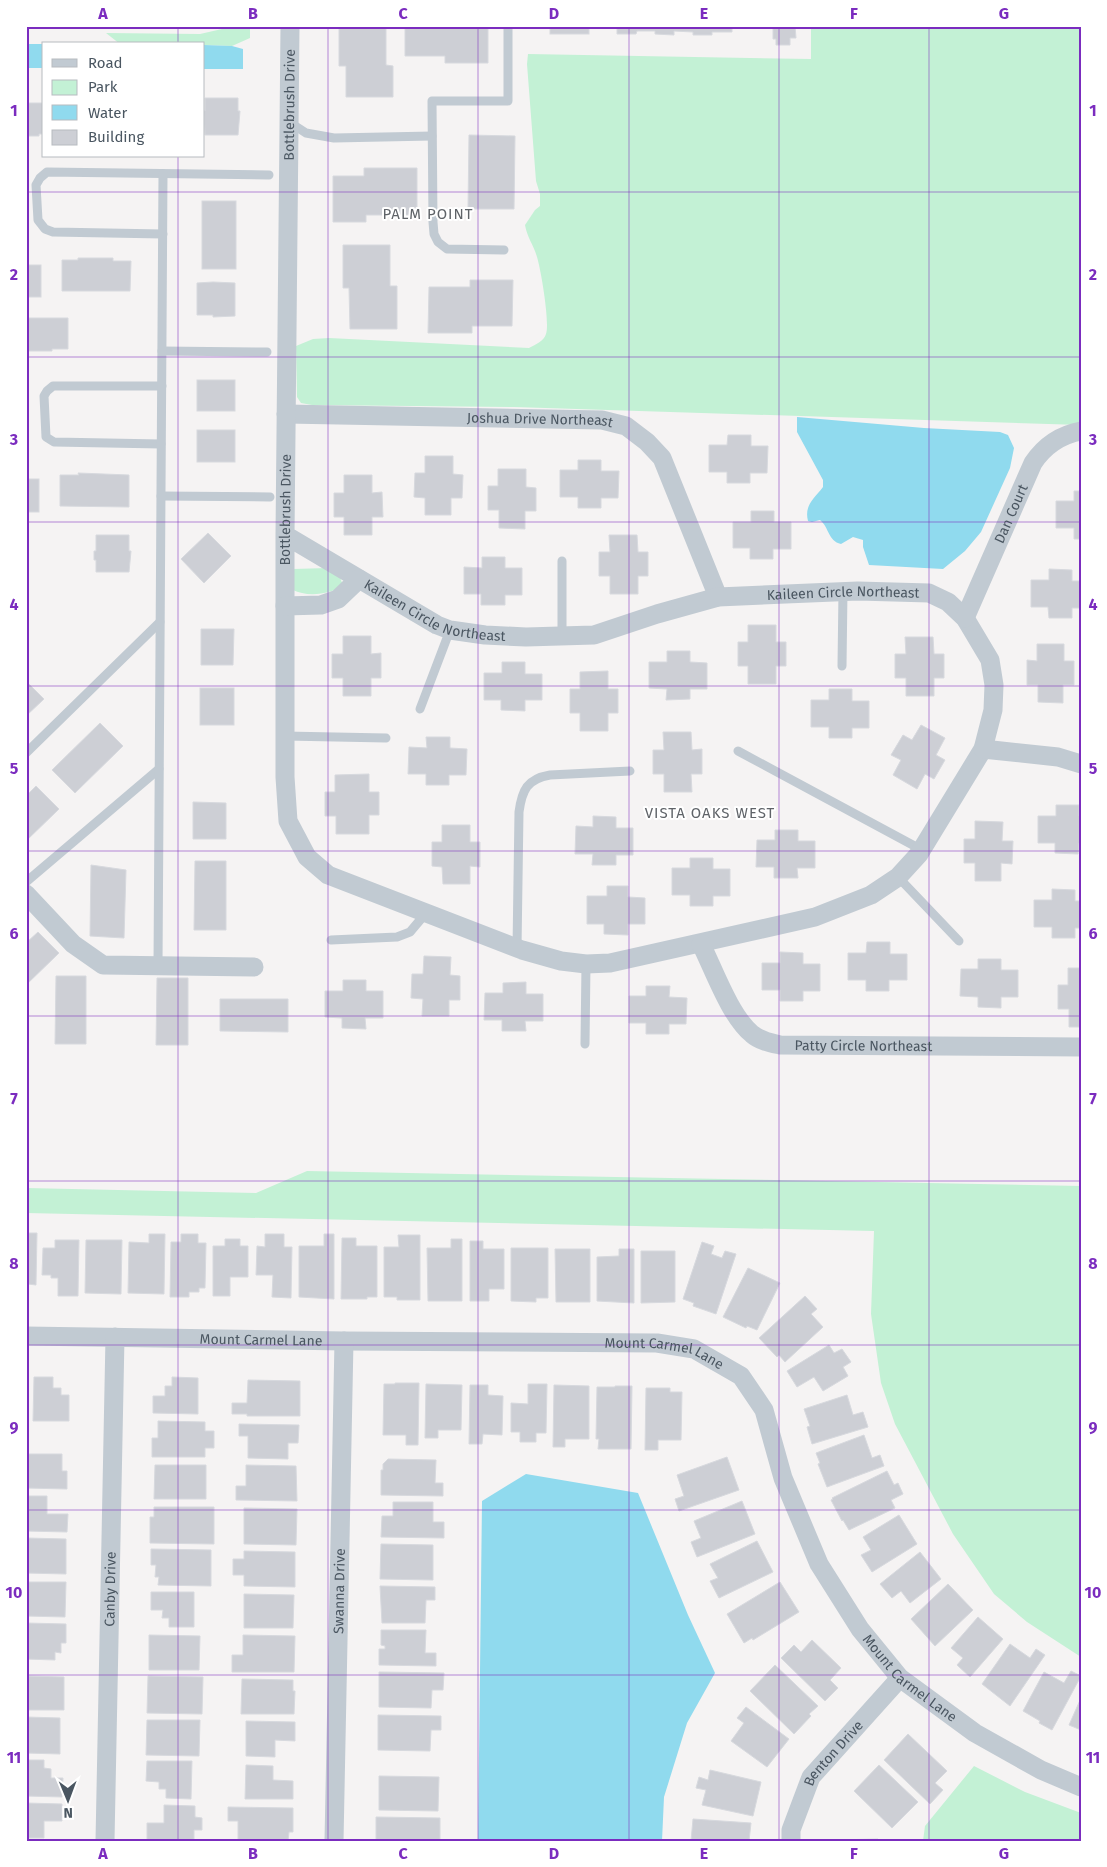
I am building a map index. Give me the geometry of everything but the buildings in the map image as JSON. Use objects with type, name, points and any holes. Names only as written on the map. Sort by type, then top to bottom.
[{"type":"street","name":"Bottlebrush Drive","points":[[290,26],[285,535],[285,736],[288,821],[307,857],[328,875],[426,913]]},
{"type":"street","name":"Joshua Drive Northeast","points":[[286,414],[602,420],[626,426],[647,442],[662,458],[718,597]]},
{"type":"street","name":"Dan Court","points":[[965,618],[1034,463],[1041,452],[1052,443],[1061,437],[1081,431]]},
{"type":"street","name":"Kaileen Circle Northeast","points":[[285,535],[438,626],[450,630],[485,635],[526,637],[594,635],[657,614],[718,597],[843,591],[929,593],[948,602],[965,618],[990,660],[994,685],[993,710],[983,749],[922,850],[898,877],[871,895],[815,917],[610,963],[586,964],[561,961],[517,948],[426,913]]},
{"type":"street","points":[[285,606],[321,605],[338,599],[359,579]]},
{"type":"street","points":[[983,749],[1058,757],[1081,764]]},
{"type":"street","points":[[26,894],[73,944],[103,965],[254,967]]},
{"type":"street","name":"Patty Circle Northeast","points":[[701,944],[735,1015],[753,1036],[767,1042],[780,1045],[1081,1047]]},
{"type":"street","name":"Mount Carmel Lane","points":[[26,1336],[656,1343],[694,1349],[741,1376],[764,1410],[783,1478],[819,1564],[860,1629],[900,1678],[975,1733],[1041,1770],[1081,1787]]},
{"type":"street","name":"Canby Drive","points":[[105,1841],[115,1337]]},
{"type":"street","name":"Swanna Drive","points":[[334,1841],[344,1341]]},
{"type":"street","name":"Benton Drive","points":[[792,1841],[791,1830],[811,1777],[900,1678]]},
{"type":"lane","points":[[504,250],[447,248],[438,242],[434,234],[432,101],[508,101],[508,26]]},
{"type":"lane","points":[[289,122],[306,133],[334,138],[432,136]]},
{"type":"lane","points":[[163,234],[53,232],[45,229],[38,220],[36,185],[47,172],[269,175]]},
{"type":"lane","points":[[158,966],[163,174]]},
{"type":"lane","points":[[162,351],[267,352]]},
{"type":"lane","points":[[162,386],[53,386],[46,390],[44,396],[46,437],[54,442],[162,444]]},
{"type":"lane","points":[[161,496],[270,497]]},
{"type":"lane","points":[[562,561],[562,636]]},
{"type":"lane","points":[[842,666],[843,591]]},
{"type":"lane","points":[[26,753],[160,622]]},
{"type":"lane","points":[[420,709],[450,630]]},
{"type":"lane","points":[[285,736],[386,738]]},
{"type":"lane","points":[[738,751],[922,850]]},
{"type":"lane","points":[[26,882],[159,769]]},
{"type":"lane","points":[[517,948],[519,812],[522,795],[528,784],[538,777],[550,775],[630,771]]},
{"type":"lane","points":[[898,877],[959,940]]},
{"type":"lane","points":[[331,940],[397,937],[410,932],[426,913]]},
{"type":"lane","points":[[585,1044],[586,964]]},
{"type":"green space","points":[[224,26],[250,26],[250,38],[232,46],[205,45],[205,42],[117,42],[106,33],[200,34],[222,29]]},
{"type":"green space","points":[[811,26],[1081,26],[1081,425],[514,407],[312,405],[301,403],[297,397],[296,346],[313,339],[329,338],[529,348],[545,336],[547,319],[541,273],[536,253],[525,225],[540,206],[540,194],[536,181],[527,64],[528,54],[811,59]]},
{"type":"green space","points":[[328,568],[339,575],[343,585],[332,591],[318,594],[305,594],[293,590],[293,569]]},
{"type":"green space","points":[[307,1171],[1081,1186],[1081,1657],[1027,1622],[994,1594],[953,1534],[895,1424],[881,1383],[871,1314],[874,1231],[26,1213],[26,1188],[256,1193]]},
{"type":"green space","points":[[974,1766],[1025,1792],[1081,1813],[1081,1841],[923,1841],[925,1826]]},
{"type":"water","points":[[26,44],[42,44],[42,68],[26,68]]},
{"type":"water","points":[[205,45],[232,46],[243,49],[243,69],[205,69]]},
{"type":"water","points":[[797,417],[924,428],[1000,432],[1008,435],[1014,448],[1010,468],[981,532],[965,551],[943,569],[869,565],[863,547],[863,540],[853,537],[841,544],[831,537],[820,520],[808,521],[807,511],[813,499],[823,487],[823,480],[797,432]]},
{"type":"water","points":[[526,1474],[638,1493],[688,1615],[715,1673],[687,1723],[664,1797],[662,1841],[478,1841],[482,1501]]},
{"type":"district","name":"PALM POINT","points":[[428,214]]},
{"type":"district","name":"VISTA OAKS WEST","points":[[710,813]]}]
